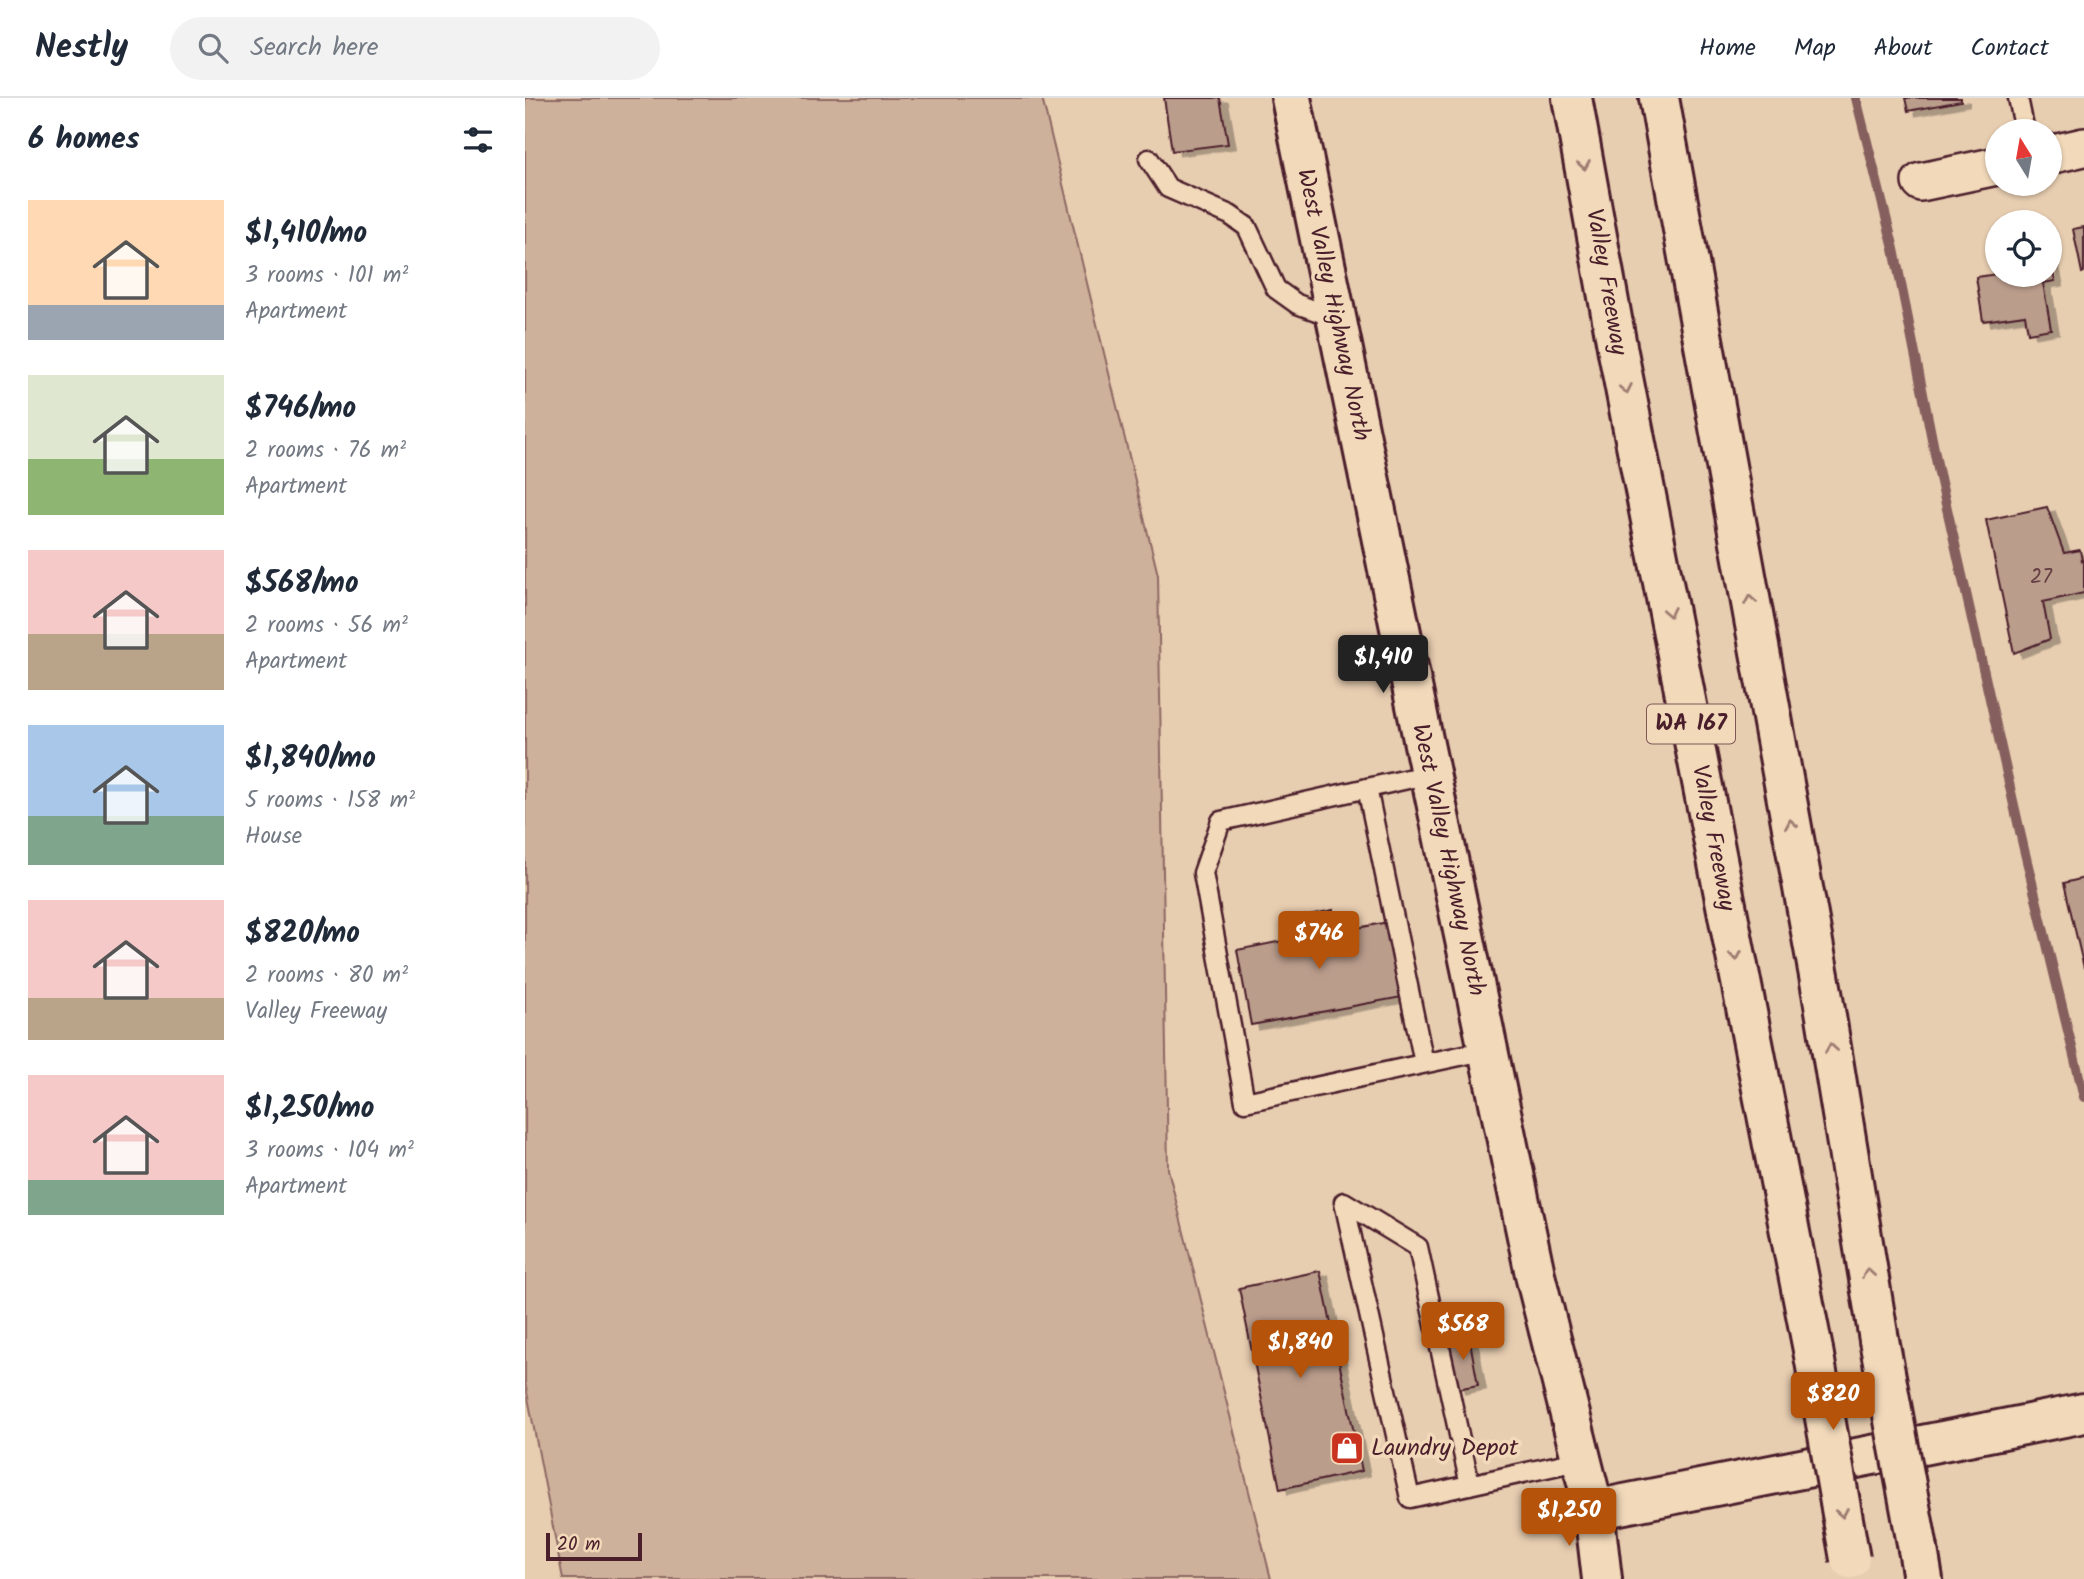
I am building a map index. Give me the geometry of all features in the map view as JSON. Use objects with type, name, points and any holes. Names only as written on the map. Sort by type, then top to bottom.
[{"type":"main road","name":"West Valley Highway North","points":[[1291,98],[1536,1279],[1594,1510],[1602,1579]]},
{"type":"main road","name":"Valley Freeway","points":[[1572,98],[1629,407],[1813,1350],[1852,1569]]},
{"type":"main road","name":"WA 167","points":[[1659,98],[1822,992],[1879,1340],[1920,1564]]},
{"type":"main road","points":[[1594,1510],[2084,1413]]},
{"type":"street","points":[[2062,152],[2084,147]]},
{"type":"street","points":[[1921,182],[1985,169]]},
{"type":"lane","points":[[2018,98],[2022,119]]},
{"type":"lane","points":[[1149,159],[1168,188],[1230,215],[1247,227],[1276,289],[1297,304],[1336,318]]},
{"type":"lane","points":[[1430,774],[1221,821],[1203,873],[1245,1102],[1488,1050]]},
{"type":"lane","points":[[1367,788],[1424,1063]]},
{"type":"lane","points":[[1470,1485],[1418,1248],[1344,1202],[1410,1498],[1470,1485],[1582,1460]]},
{"type":"shaded area","points":[[525,98],[1042,98],[1158,575],[1168,1169],[1271,1579],[563,1579],[525,1382]]},
{"type":"building","points":[[1164,98],[1220,98],[1228,144],[1172,151]]},
{"type":"building","points":[[1905,98],[1961,98],[1961,101],[1908,111]]},
{"type":"building","points":[[2084,227],[2084,272],[2082,273],[2073,229]]},
{"type":"building","points":[[1985,276],[1985,287],[2044,287],[2051,329],[2028,333],[2025,315],[1983,321],[1976,277]]},
{"type":"building","points":[[2047,507],[2064,553],[2080,550],[2082,561],[2084,560],[2084,593],[2043,602],[2050,639],[2014,653],[1986,520]]},
{"type":"building","points":[[2084,878],[2084,968],[2064,883]]},
{"type":"building","points":[[1333,910],[1337,932],[1388,922],[1402,997],[1251,1025],[1237,950],[1308,936],[1304,916]]},
{"type":"building","points":[[1320,1271],[1362,1471],[1280,1489],[1239,1288]]},
{"type":"building","points":[[1469,1336],[1478,1385],[1457,1389],[1448,1340]]},
{"type":"waterway","points":[[1856,98],[1894,249],[1938,469],[2023,845],[2084,1097]]},
{"type":"place","name":"Laundry Depot","points":[[1347,1448]]}]
